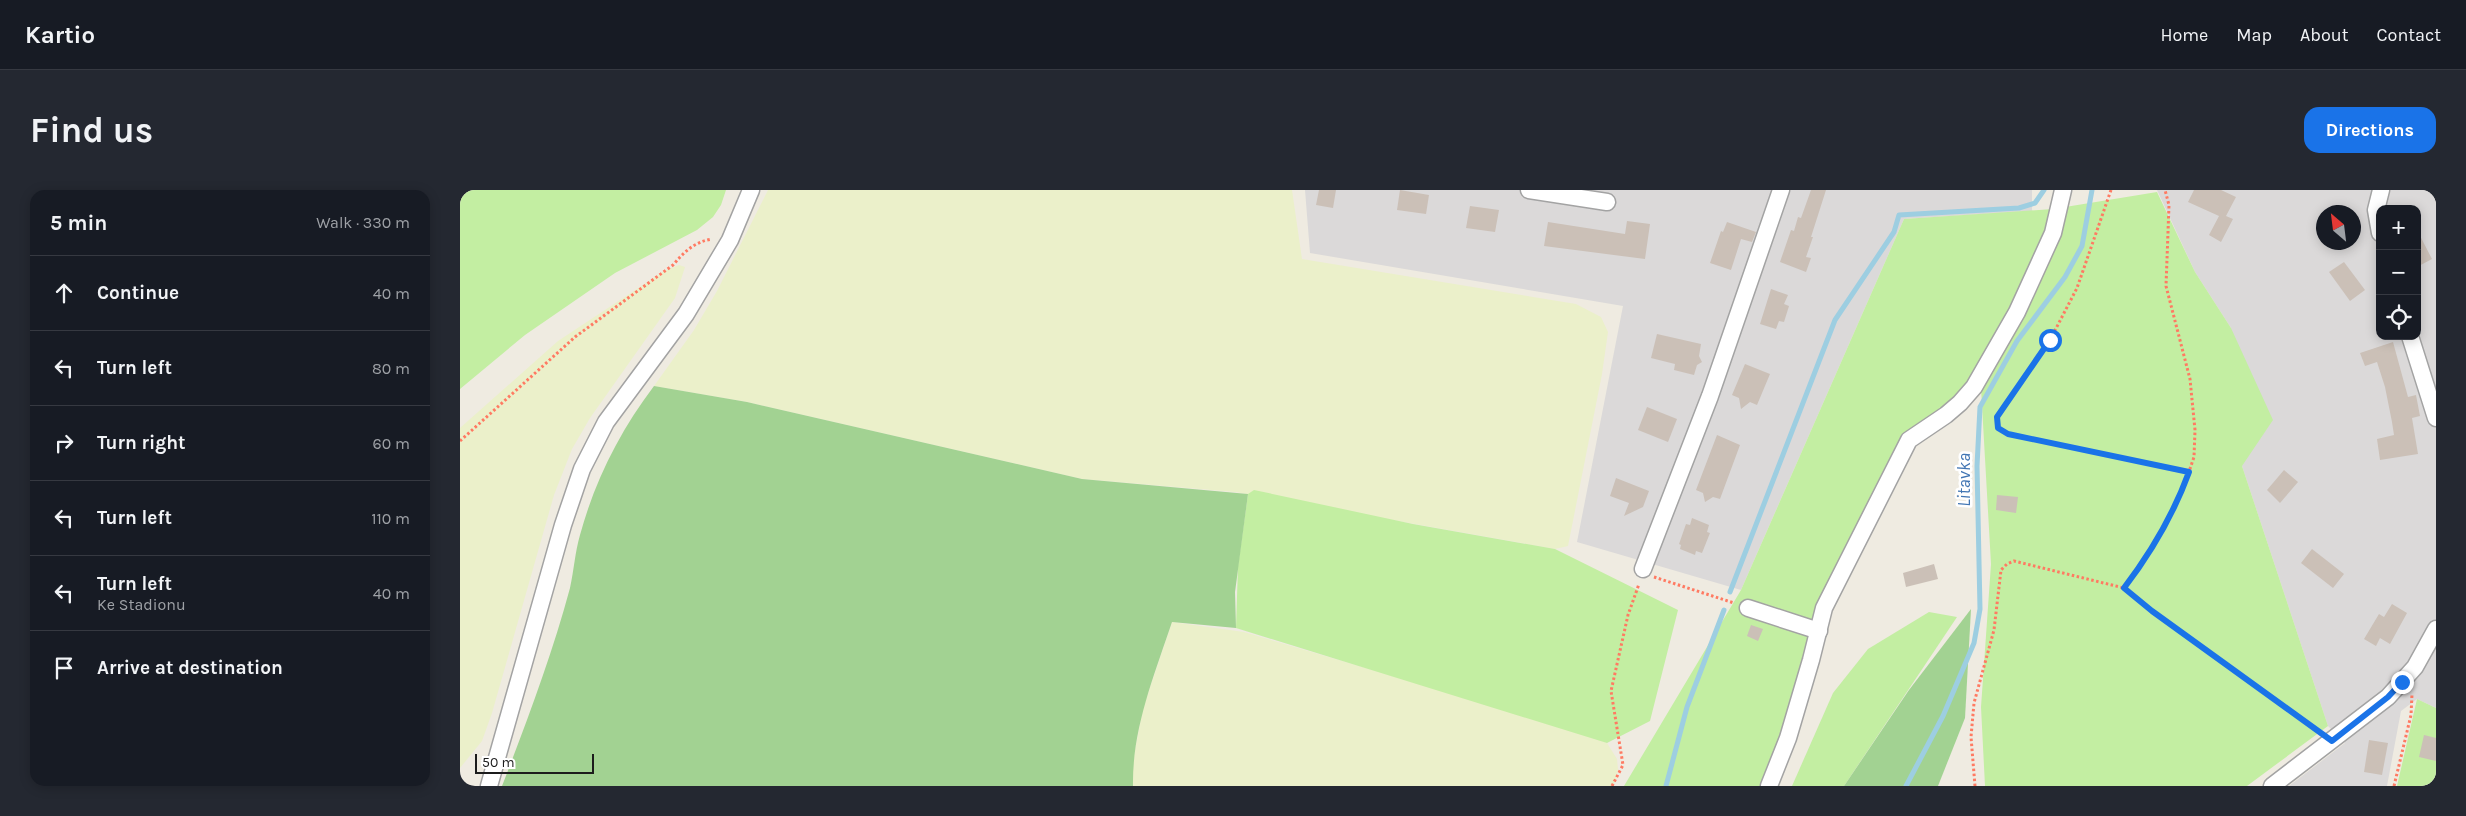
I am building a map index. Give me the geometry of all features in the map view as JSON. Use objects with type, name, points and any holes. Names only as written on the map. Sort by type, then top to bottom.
[{"type":"street","points":[[489,786],[563,525],[582,469],[606,422],[686,314],[730,240],[751,190]]},
{"type":"street","points":[[1529,190],[1606,202]]},
{"type":"street","points":[[1643,569],[1710,396],[1781,190]]},
{"type":"street","points":[[1769,786],[1788,738],[1824,608],[1909,440],[1946,415],[1974,387],[2017,312],[2053,233],[2063,190]]},
{"type":"street","points":[[2377,205],[2381,190]]},
{"type":"street","points":[[2411,340],[2436,418]]},
{"type":"street","points":[[1748,608],[1819,631]]},
{"type":"street","points":[[2272,786],[2388,697],[2415,667],[2436,629]]},
{"type":"path","points":[[2111,190],[2077,288],[2050,340],[1997,417],[1998,428],[2008,434],[2189,472]]},
{"type":"path","points":[[2124,588],[2137,572],[2170,515],[2194,457],[2196,430],[2190,379],[2166,286],[2168,205],[2165,190]]},
{"type":"path","points":[[460,441],[575,337],[673,265],[685,251],[697,243],[710,239],[730,240]]},
{"type":"path","points":[[1975,786],[1971,737],[1974,703],[1994,630],[2001,570],[2007,564],[2014,561],[2124,588],[2152,611],[2332,741]]},
{"type":"path","points":[[1612,786],[1623,765],[1611,691],[1628,615],[1643,569],[1649,575],[1720,599]]},
{"type":"path","points":[[2394,786],[2411,715],[2415,667]]},
{"type":"shaded area","points":[[1305,190],[2032,190],[2032,211],[1904,219],[1741,590],[1577,542],[1623,306],[1310,253]]},
{"type":"shaded area","points":[[2157,190],[2436,190],[2436,708],[2417,699],[2401,711],[2387,786],[2289,786],[2345,743],[2328,726],[2242,466],[2231,328],[2195,272]]},
{"type":"green space","points":[[460,190],[726,190],[721,205],[713,217],[697,230],[615,273],[525,335],[460,389]]},
{"type":"green space","points":[[768,190],[1292,190],[1302,259],[1576,304],[1601,317],[1608,332],[1602,374],[1568,546],[1555,549],[1235,492],[1082,479],[747,402],[654,386],[694,330],[717,291]]},
{"type":"green space","points":[[2157,192],[2195,272],[2231,328],[2273,420],[2242,466],[2328,726],[2247,786],[1985,786],[1981,707],[1991,564],[1981,388],[1909,435],[1822,607],[1810,661],[1763,786],[1624,786],[1741,590],[1904,219],[2053,209]]},
{"type":"green space","points":[[679,265],[685,267],[675,298],[590,418],[572,449],[554,495],[492,713],[482,741],[460,768],[460,428],[558,341],[664,271]]},
{"type":"green space","points":[[654,386],[747,402],[1082,479],[1248,494],[1235,592],[1236,628],[1172,622],[1151,683],[1140,723],[1136,744],[1133,786],[502,786],[555,638],[570,588],[578,541],[593,495],[620,438]]},
{"type":"green space","points":[[1254,490],[1413,524],[1555,549],[1678,610],[1650,721],[1607,743],[1236,628],[1238,566],[1248,494]]},
{"type":"green space","points":[[1971,609],[1965,718],[1938,786],[1844,786],[1909,690]]},
{"type":"green space","points":[[1929,612],[1957,617],[1844,786],[1792,786],[1833,693],[1868,649]]},
{"type":"green space","points":[[1172,622],[1244,632],[1576,730],[1607,743],[1617,759],[1616,780],[1613,786],[1133,786],[1133,760],[1143,708]]},
{"type":"green space","points":[[2417,699],[2436,708],[2436,786],[2397,786]]},
{"type":"building","points":[[1319,190],[1336,190],[1333,208],[1316,205]]},
{"type":"building","points":[[1400,190],[1429,195],[1426,214],[1397,210]]},
{"type":"building","points":[[1811,190],[1826,190],[1806,257],[1811,258],[1806,272],[1780,262],[1791,230],[1794,231],[1798,217],[1801,218]]},
{"type":"building","points":[[2194,190],[2221,190],[2236,197],[2226,216],[2233,219],[2221,242],[2209,235],[2219,216],[2188,202]]},
{"type":"building","points":[[1470,206],[1499,210],[1495,232],[1466,228]]},
{"type":"building","points":[[1627,221],[1650,224],[1645,259],[1544,246],[1548,222],[1625,234]]},
{"type":"building","points":[[1727,222],[1756,232],[1752,242],[1741,239],[1731,270],[1710,263],[1721,231],[1723,232]]},
{"type":"building","points":[[2421,238],[2432,259],[2421,265]]},
{"type":"building","points":[[2344,262],[2365,290],[2350,301],[2329,272]]},
{"type":"building","points":[[1771,289],[1788,295],[1784,304],[1789,306],[1784,322],[1779,321],[1776,329],[1760,324]]},
{"type":"building","points":[[1657,334],[1701,344],[1699,356],[1702,362],[1697,365],[1694,375],[1674,370],[1675,364],[1651,358]]},
{"type":"building","points":[[2393,342],[2408,397],[2416,395],[2420,416],[2412,418],[2418,454],[2380,460],[2377,439],[2394,435],[2392,422],[2385,387],[2377,362],[2365,366],[2360,353]]},
{"type":"building","points":[[1745,364],[1770,374],[1757,405],[1750,402],[1741,409],[1739,398],[1732,395]]},
{"type":"building","points":[[1647,407],[1677,419],[1668,442],[1638,430]]},
{"type":"building","points":[[1717,435],[1740,445],[1720,499],[1713,497],[1705,502],[1703,493],[1696,490]]},
{"type":"building","points":[[2284,470],[2298,482],[2280,503],[2267,490]]},
{"type":"building","points":[[1616,478],[1649,491],[1643,507],[1624,516],[1629,503],[1610,496]]},
{"type":"building","points":[[1997,495],[2018,497],[2016,513],[1996,510]]},
{"type":"building","points":[[1692,518],[1709,525],[1707,532],[1710,533],[1702,553],[1696,551],[1695,555],[1680,549],[1681,545],[1679,544],[1686,524],[1690,525]]},
{"type":"building","points":[[2312,549],[2344,574],[2333,588],[2301,563]]},
{"type":"building","points":[[1934,564],[1938,579],[1906,587],[1903,573]]},
{"type":"building","points":[[2392,604],[2407,613],[2390,644],[2380,638],[2376,646],[2364,639],[2379,614],[2384,617]]},
{"type":"building","points":[[1751,625],[1763,629],[1758,641],[1747,636]]},
{"type":"building","points":[[2424,735],[2436,738],[2436,761],[2419,757]]},
{"type":"building","points":[[2369,740],[2388,743],[2382,775],[2364,772]]},
{"type":"waterway","points":[[1730,592],[1835,320],[1894,232],[1899,215],[2019,208],[2035,203],[2044,190]]},
{"type":"waterway","name":"Litavka","points":[[1906,786],[1943,716],[1974,643],[1980,609],[1977,466],[1980,407],[2017,341],[2065,277],[2082,246],[2092,190]]},
{"type":"waterway","points":[[1666,786],[1687,707],[1724,610]]},
{"type":"route","points":[[2050,340],[2012,392],[1997,417],[1998,428],[2008,434],[2189,472],[2182,492],[2170,515],[2137,572],[2124,588],[2152,611],[2332,741],[2388,697],[2402,682]]}]
